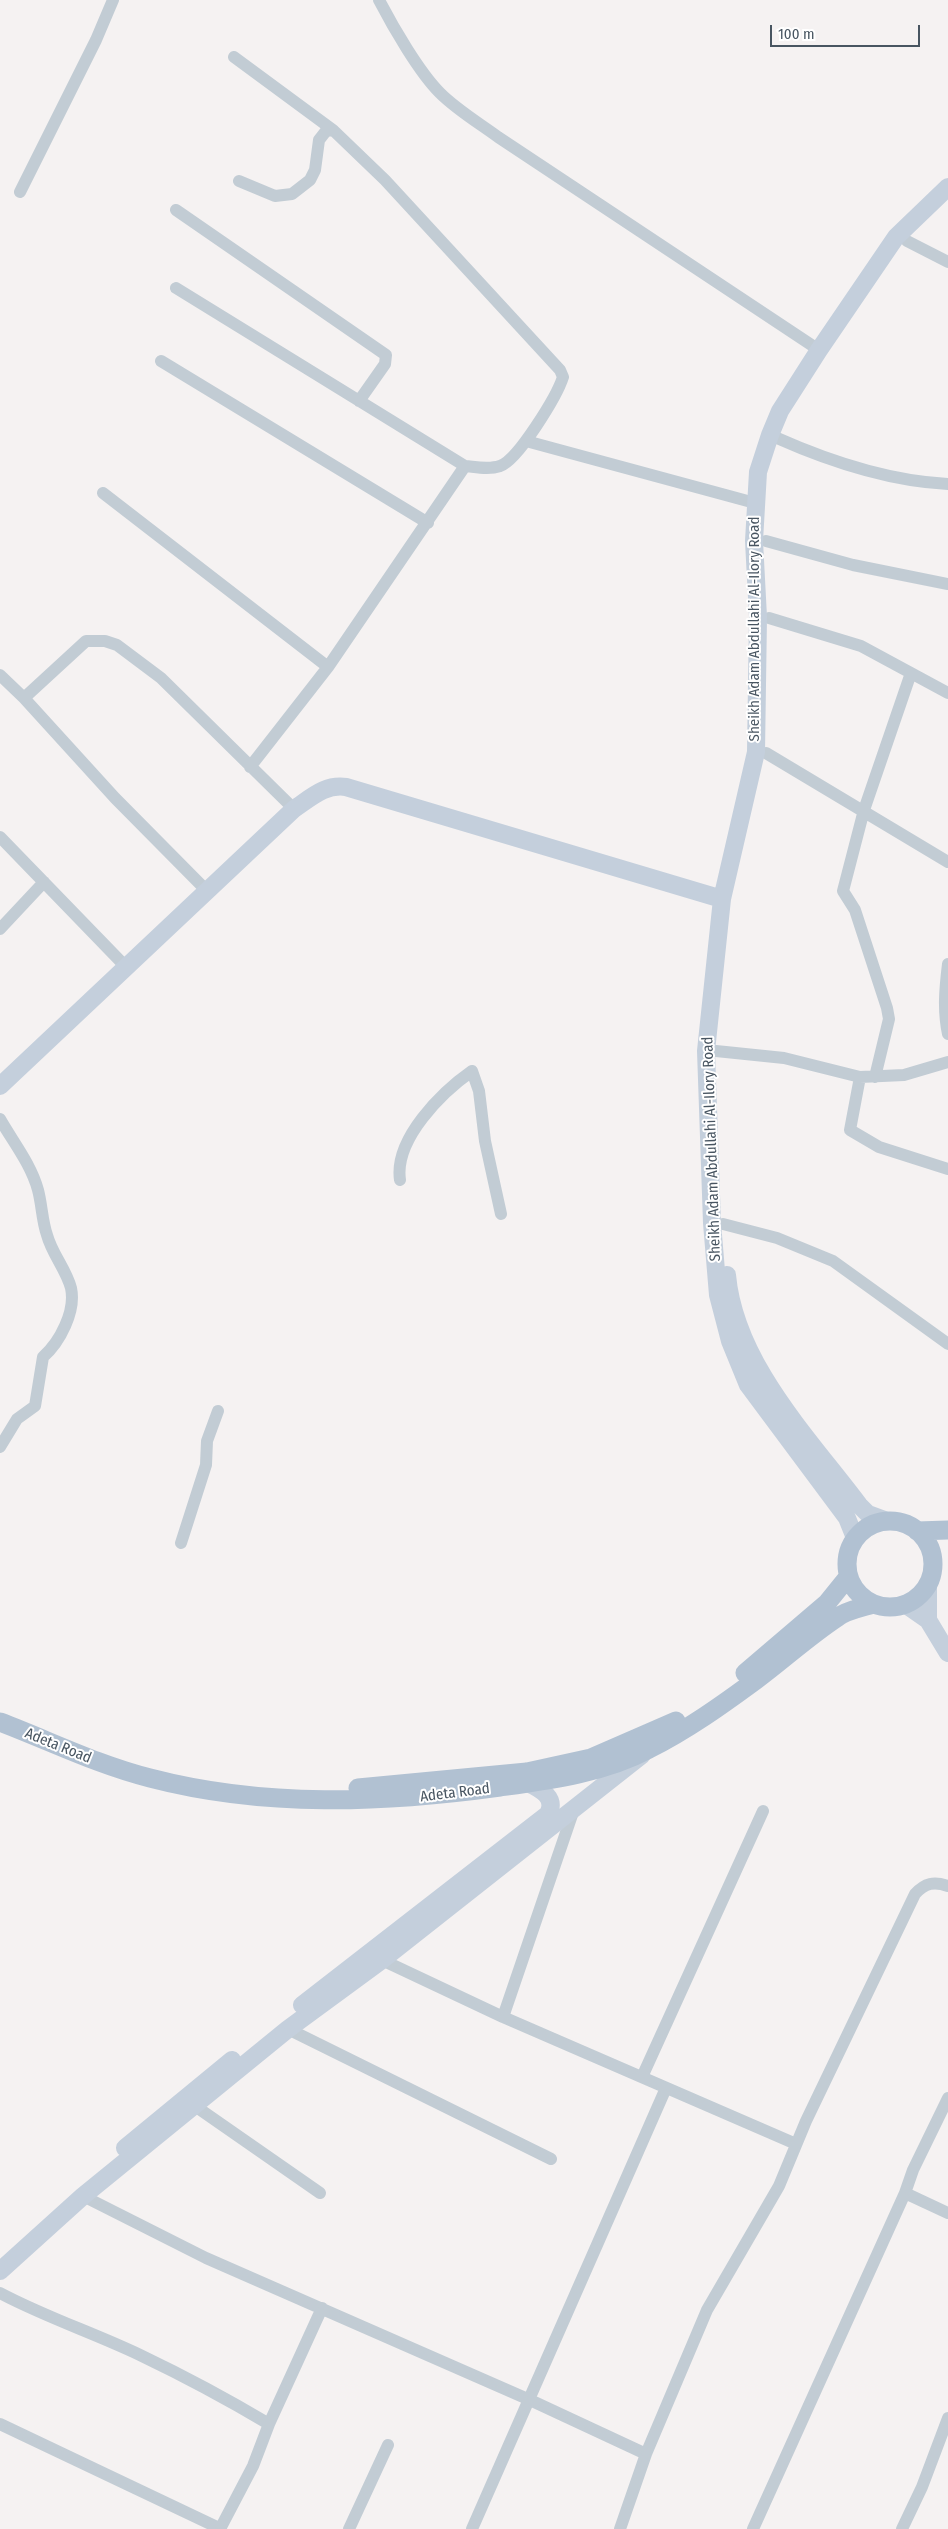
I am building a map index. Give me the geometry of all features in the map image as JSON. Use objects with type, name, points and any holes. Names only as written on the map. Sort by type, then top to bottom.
[{"type":"main road","points":[[935,1571],[928,1544],[918,1531],[903,1523],[886,1521],[870,1526],[855,1538],[847,1557],[848,1577],[859,1594],[873,1604],[889,1607],[905,1604],[919,1596],[935,1571],[948,1537]]},
{"type":"main road","points":[[918,1531],[948,1530]]},
{"type":"main road","name":"Adeta Road","points":[[0,1722],[78,1755],[148,1778],[242,1796],[376,1788],[527,1772],[591,1758],[693,1712],[747,1672],[827,1603],[848,1577]]},
{"type":"main road","name":"Adeta Road","points":[[0,1711],[121,1757],[180,1774],[290,1793],[396,1800],[528,1783],[605,1767],[648,1750],[698,1721],[840,1615],[873,1604]]},
{"type":"street","points":[[20,192],[96,40],[113,0]]},
{"type":"street","points":[[379,0],[427,76],[440,93],[460,109],[498,137],[819,350]]},
{"type":"street","points":[[176,288],[465,466],[499,466],[512,460],[526,441],[563,377],[560,370],[385,180],[333,130],[234,57]]},
{"type":"street","points":[[239,181],[275,196],[292,194],[310,180],[315,170],[318,140],[326,131],[333,130]]},
{"type":"street","name":"Sheikh Adam Abdullahi Al-Ilory Road","points":[[886,1521],[868,1514],[859,1505],[761,1376],[743,1335],[729,1291],[720,1250],[706,1051],[722,899],[756,752],[763,650],[769,618],[765,503],[772,457],[788,415],[896,236],[948,187]]},
{"type":"street","name":"Sheikh Adam Abdullahi Al-Ilory Road","points":[[855,1538],[847,1518],[748,1385],[730,1341],[718,1295],[723,1224],[716,1051],[733,899],[766,753],[763,650],[755,503],[758,472],[780,411],[819,350],[839,330],[906,241],[948,201]]},
{"type":"street","points":[[176,210],[386,355],[385,364],[359,401]]},
{"type":"street","points":[[906,241],[948,262]]},
{"type":"street","points":[[161,361],[428,523]]},
{"type":"street","points":[[778,438],[806,451],[899,480],[948,484]]},
{"type":"street","points":[[526,441],[755,503]]},
{"type":"street","points":[[250,767],[328,667],[428,523],[465,466]]},
{"type":"street","points":[[103,493],[328,667]]},
{"type":"street","points":[[766,541],[853,565],[948,584]]},
{"type":"street","points":[[769,618],[861,646],[948,693]]},
{"type":"street","points":[[24,698],[86,641],[105,641],[117,645],[161,678],[294,809]]},
{"type":"street","points":[[875,1077],[889,1020],[887,1008],[856,910],[843,892],[864,810],[911,673]]},
{"type":"street","points":[[0,675],[24,698],[115,798],[208,892]]},
{"type":"street","points":[[766,753],[948,862]]},
{"type":"street","points":[[0,1086],[294,809],[326,787],[335,785],[346,787],[722,899]]},
{"type":"street","points":[[0,837],[126,967]]},
{"type":"street","points":[[0,929],[44,882]]},
{"type":"street","points":[[948,964],[944,1001],[948,1034]]},
{"type":"street","points":[[716,1051],[784,1058],[860,1077],[904,1075],[948,1062]]},
{"type":"street","points":[[400,1180],[399,1172],[404,1152],[413,1132],[451,1086],[472,1071],[479,1091],[487,1150],[501,1214]]},
{"type":"street","points":[[860,1077],[850,1130],[879,1147],[948,1168]]},
{"type":"street","points":[[0,1119],[24,1157],[38,1189],[47,1237],[70,1288],[71,1299],[68,1316],[61,1334],[54,1347],[43,1356],[35,1406],[17,1420],[0,1447]]},
{"type":"street","points":[[723,1224],[777,1238],[833,1261],[948,1344]]},
{"type":"street","points":[[181,1543],[206,1465],[207,1441],[218,1411]]},
{"type":"street","points":[[928,1620],[935,1571]]},
{"type":"street","points":[[905,1604],[928,1620],[948,1653]]},
{"type":"street","points":[[0,2271],[83,2196],[288,2029],[382,1960],[573,1812],[648,1750]]},
{"type":"street","points":[[0,2257],[32,2225],[162,2116],[277,2024],[548,1814],[551,1809],[551,1801],[546,1793],[528,1783]]},
{"type":"street","points":[[642,2077],[763,1811]]},
{"type":"street","points":[[503,2017],[573,1812]]},
{"type":"street","points":[[620,2529],[646,2454],[707,2310],[779,2186],[796,2144],[915,1894],[921,1887],[930,1883],[948,1886]]},
{"type":"street","points":[[382,1960],[503,2017],[796,2144]]},
{"type":"street","points":[[288,2029],[551,2159]]},
{"type":"street","points":[[475,2528],[666,2088]]},
{"type":"street","points":[[753,2529],[905,2193],[913,2170],[948,2098]]},
{"type":"street","points":[[195,2106],[320,2193]]},
{"type":"street","points":[[905,2193],[948,2213]]},
{"type":"street","points":[[83,2196],[206,2258],[530,2400],[646,2454]]},
{"type":"street","points":[[0,2293],[27,2308],[140,2355],[225,2398],[269,2424]]},
{"type":"street","points":[[0,2424],[220,2529],[253,2466],[269,2424],[322,2308]]},
{"type":"street","points":[[902,2529],[922,2487],[948,2418]]},
{"type":"street","points":[[349,2529],[388,2445]]}]
